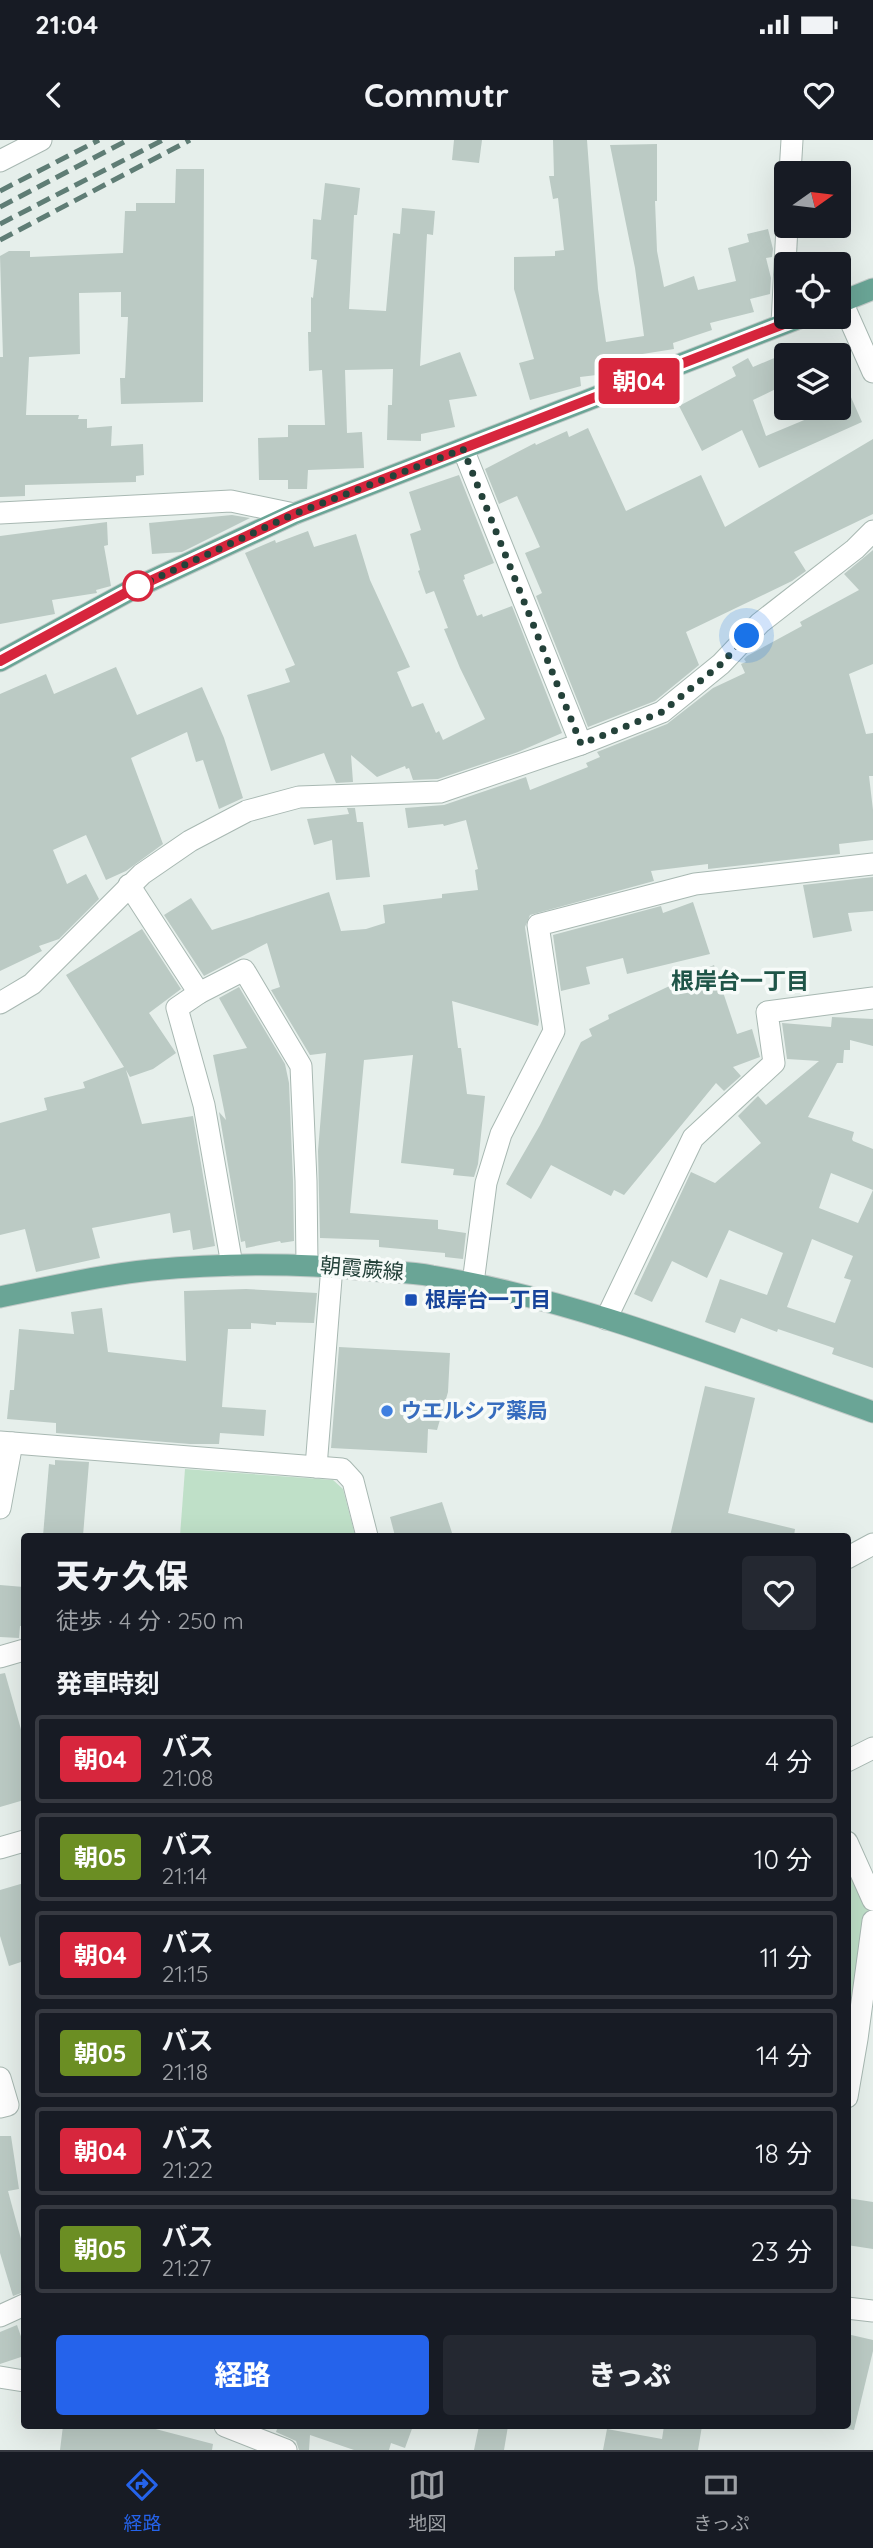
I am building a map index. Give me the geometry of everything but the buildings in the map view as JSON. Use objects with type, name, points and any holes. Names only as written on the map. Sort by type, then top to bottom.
[{"type":"main road","points":[[851,298],[873,289]]},
{"type":"main road","points":[[0,661],[133,589],[294,514],[774,327]]},
{"type":"main road","name":"朝霞蕨線","points":[[0,1297],[151,1270],[232,1265],[307,1264],[429,1275],[473,1283],[606,1319],[873,1412]]},
{"type":"street","points":[[0,161],[41,140]]},
{"type":"street","points":[[791,161],[792,140]]},
{"type":"street","points":[[851,325],[873,372]]},
{"type":"street","points":[[463,449],[581,744]]},
{"type":"street","points":[[0,513],[231,501],[294,514]]},
{"type":"street","points":[[0,1003],[32,984],[142,874],[190,841],[247,811],[299,797],[440,792],[581,744],[662,712],[721,664],[760,622],[855,549],[873,531]]},
{"type":"street","points":[[473,1283],[486,1183],[501,1134],[554,1031],[538,925],[695,884],[873,863]]},
{"type":"street","points":[[129,885],[199,993]]},
{"type":"street","points":[[232,1265],[204,1105],[177,1009],[199,993],[244,970],[301,1066],[307,1264]]},
{"type":"street","points":[[606,1319],[693,1138],[774,1063],[767,1012],[873,998]]},
{"type":"street","points":[[316,1467],[332,1266]]},
{"type":"street","points":[[0,1508],[6,1443],[342,1469],[353,1481],[366,1533]]},
{"type":"street","points":[[851,1556],[873,1544]]},
{"type":"street","points":[[0,1657],[21,1651]]},
{"type":"street","points":[[851,1759],[873,1748]]},
{"type":"street","points":[[0,1848],[21,1842]]},
{"type":"street","points":[[851,1851],[873,1900]]},
{"type":"street","points":[[851,2078],[859,2040],[873,1921]]},
{"type":"street","points":[[0,2078],[8,2105],[0,2108]]},
{"type":"street","points":[[0,2316],[21,2306]]},
{"type":"street","points":[[851,2308],[873,2311]]},
{"type":"street","points":[[0,2377],[21,2380]]},
{"type":"street","points":[[233,2429],[286,2450]]},
{"type":"green space","points":[[185,1469],[333,1480],[343,1489],[354,1533],[180,1533]]},
{"type":"green space","points":[[851,1871],[869,1916],[851,2020]]},
{"type":"railway","points":[[0,191],[99,140]]},
{"type":"railway","points":[[0,207],[128,140]]},
{"type":"railway","points":[[0,224],[163,140]]},
{"type":"railway","points":[[0,240],[190,140]]},
{"type":"bus line","name":"朝04","points":[[0,661],[133,589],[294,514],[774,328]]},
{"type":"place","name":"根岸台一丁目","points":[[411,1300]]},
{"type":"place","name":"ウエルシア薬局","points":[[387,1411]]},
{"type":"district","name":"根岸台一丁目","points":[[740,981]]},
{"type":"route","points":[[138,586],[133,589],[294,514],[463,449],[581,744],[662,712],[721,664],[747,636]]}]
